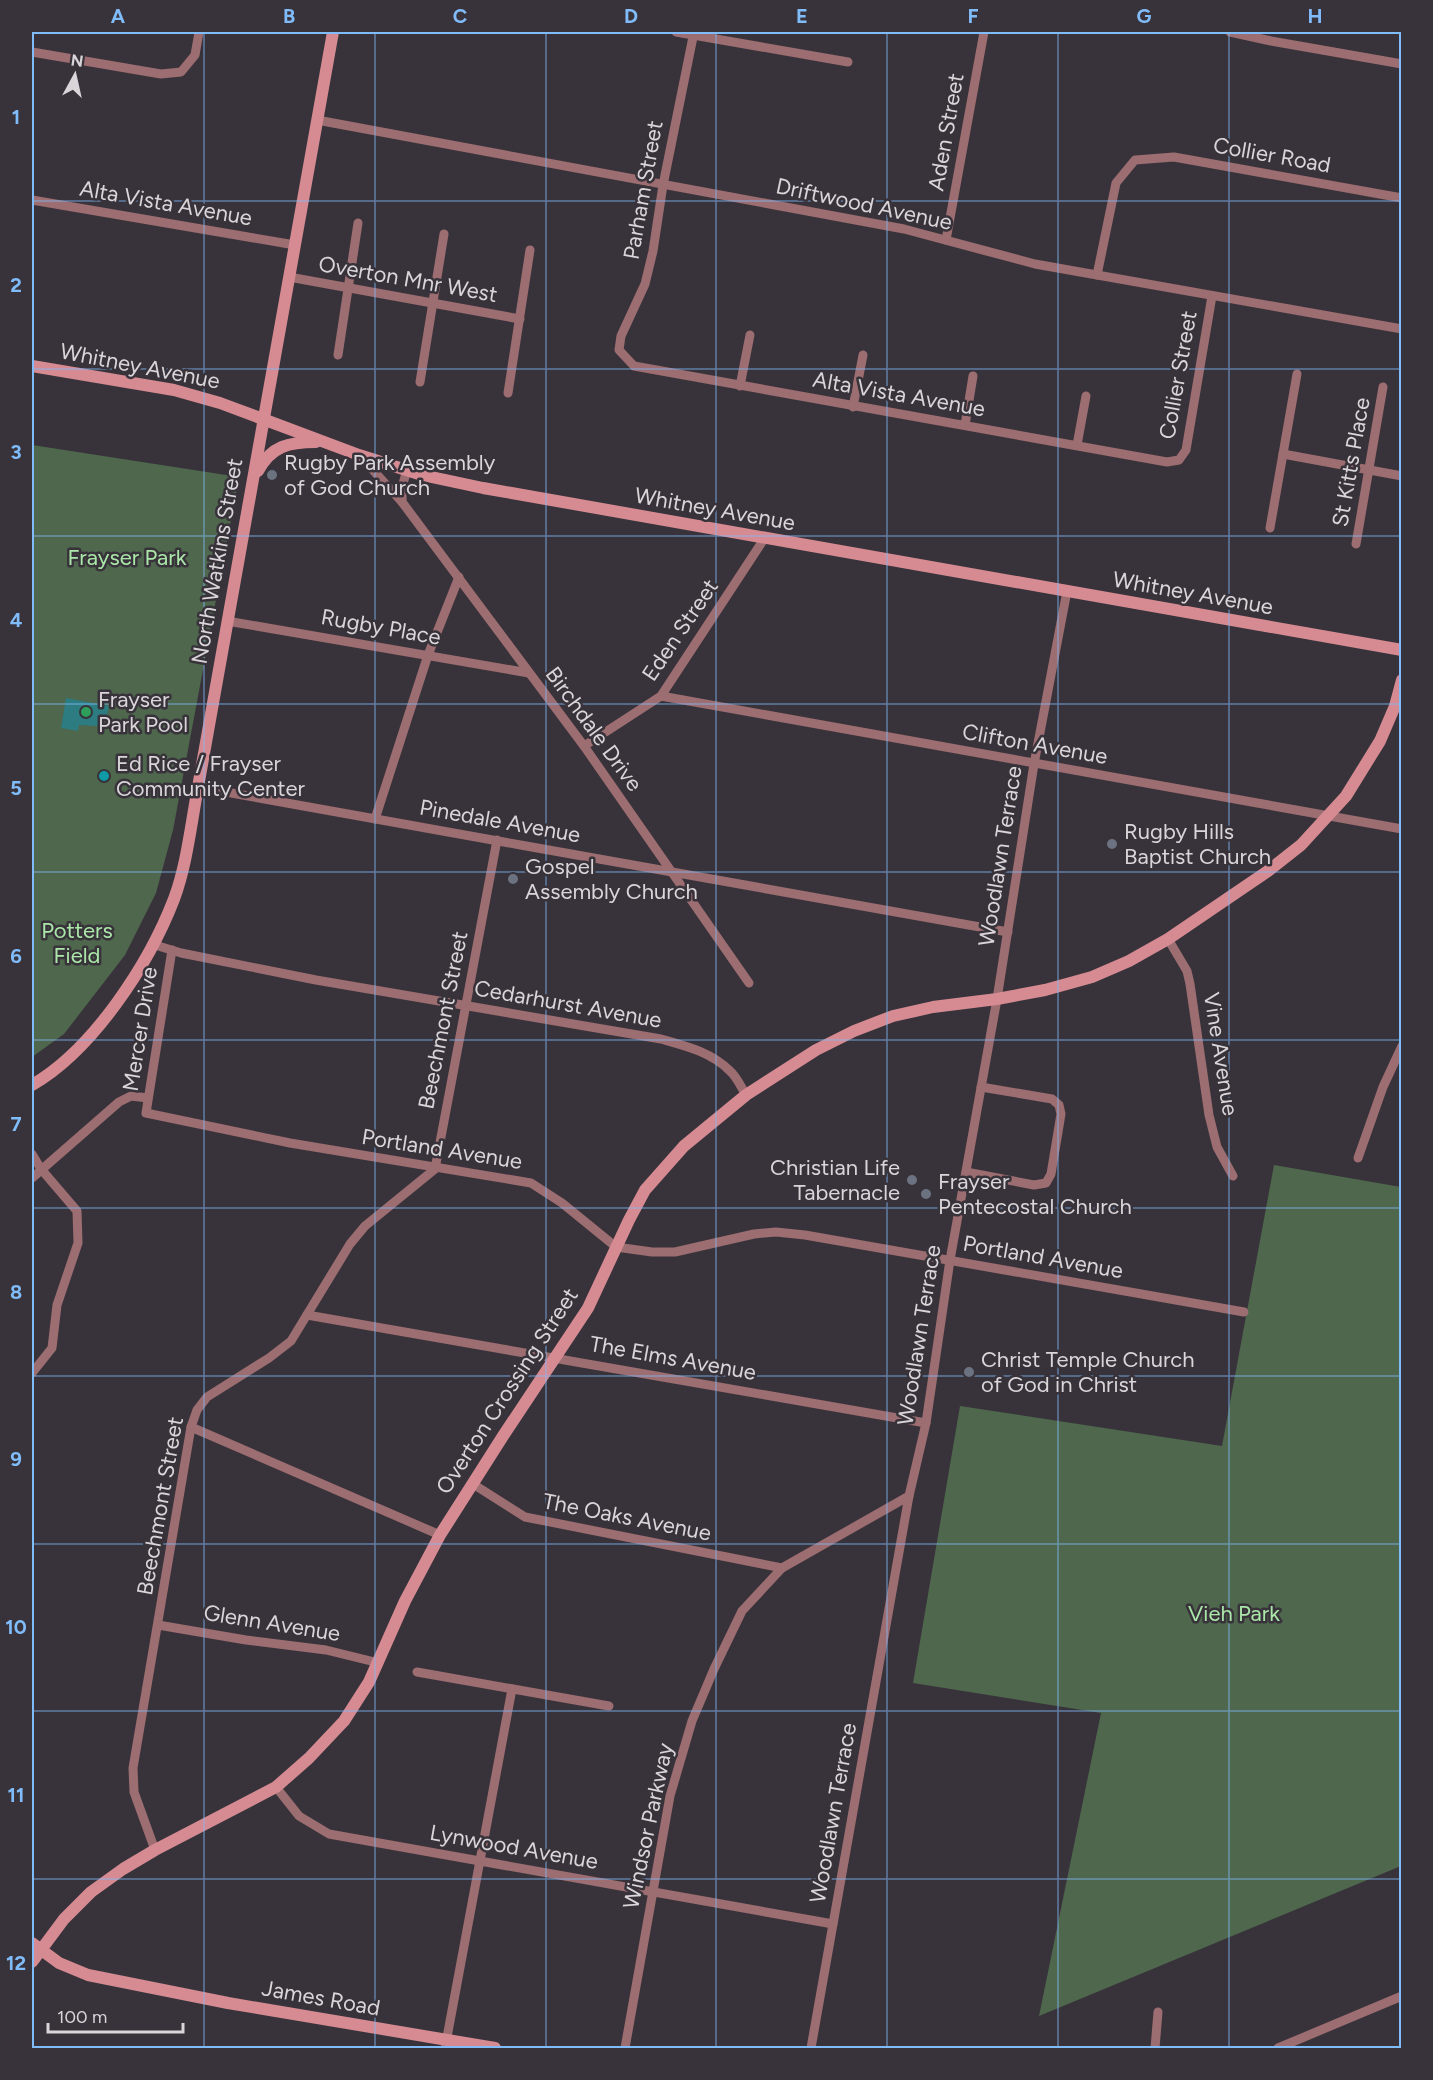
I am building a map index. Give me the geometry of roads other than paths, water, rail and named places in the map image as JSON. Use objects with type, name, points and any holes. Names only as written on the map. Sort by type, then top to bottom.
[{"type":"main road","name":"North Watkins Street","points":[[32,1085],[48,1075],[90,1038],[127,988],[174,898],[198,787],[333,32]]},
{"type":"main road","name":"Whitney Avenue","points":[[32,366],[174,390],[220,403],[359,455],[406,470],[483,488],[1401,650]]},
{"type":"main road","points":[[253,480],[264,459],[275,450],[299,442],[324,441]]},
{"type":"main road","name":"Overton Crossing Street","points":[[32,1962],[36,1946],[91,1892],[155,1850],[276,1787],[309,1758],[344,1721],[356,1705],[379,1663],[405,1601],[440,1535],[588,1308],[645,1190],[665,1166],[706,1126],[746,1095],[816,1050],[854,1031],[892,1016],[933,1007],[1045,990],[1092,977],[1129,961],[1168,939],[1301,845],[1347,796],[1380,741],[1395,706],[1401,680]]},
{"type":"main road","name":"James Road","points":[[36,1946],[59,1963],[98,1977],[446,2044],[495,2049]]},
{"type":"street","points":[[32,52],[161,74],[182,72],[195,55],[200,32]]},
{"type":"street","points":[[676,32],[694,33],[848,62]]},
{"type":"street","name":"Aden Street","points":[[946,240],[984,32]]},
{"type":"street","points":[[1230,32],[1272,36],[1401,64]]},
{"type":"street","name":"Parham Street","points":[[619,351],[621,336],[645,284],[653,251],[663,185],[694,33]]},
{"type":"street","name":"Driftwood Avenue","points":[[317,120],[904,229],[1035,264],[1401,329]]},
{"type":"street","name":"Collier Road","points":[[1097,275],[1116,183],[1135,160],[1174,157],[1401,198]]},
{"type":"street","name":"Alta Vista Avenue","points":[[32,200],[295,245]]},
{"type":"street","points":[[338,355],[358,223]]},
{"type":"street","points":[[420,382],[444,234]]},
{"type":"street","points":[[508,393],[531,250]]},
{"type":"street","name":"Overton Mnr West","points":[[289,277],[520,319]]},
{"type":"street","name":"Collier Street","points":[[1179,460],[1186,450],[1212,296]]},
{"type":"street","points":[[740,386],[750,335]]},
{"type":"street","name":"Alta Vista Avenue","points":[[619,351],[634,366],[1167,462],[1179,460]]},
{"type":"street","points":[[853,407],[863,355]]},
{"type":"street","points":[[1270,528],[1297,374]]},
{"type":"street","points":[[965,426],[973,376]]},
{"type":"street","name":"St Kitts Place","points":[[1356,544],[1383,387]]},
{"type":"street","points":[[1077,445],[1086,396]]},
{"type":"street","points":[[1283,454],[1401,476]]},
{"type":"street","name":"Birchdale Drive","points":[[359,455],[402,501],[584,746],[749,983]]},
{"type":"street","points":[[402,501],[406,470]]},
{"type":"street","name":"Eden Street","points":[[584,746],[661,696],[764,539]]},
{"type":"street","points":[[375,819],[428,655],[459,577]]},
{"type":"street","name":"Woodlawn Terrace","points":[[812,2049],[909,1496],[926,1423],[950,1260],[997,999],[1034,764],[1067,591]]},
{"type":"street","name":"Rugby Place","points":[[227,621],[530,673]]},
{"type":"street","name":"Clifton Avenue","points":[[661,696],[1401,829]]},
{"type":"street","name":"Pinedale Avenue","points":[[198,787],[497,840],[672,874],[1008,932]]},
{"type":"street","name":"Beechmont Street","points":[[155,1850],[134,1792],[134,1768],[191,1427],[198,1410],[207,1397],[284,1347],[297,1332],[350,1244],[365,1226],[435,1168],[497,840]]},
{"type":"street","name":"Vine Avenue","points":[[1168,939],[1187,971],[1212,1125],[1217,1147],[1233,1176]]},
{"type":"street","name":"Cedarhurst Avenue","points":[[152,944],[316,980],[661,1039],[714,1057],[732,1072],[746,1095]]},
{"type":"street","name":"Mercer Drive","points":[[146,1113],[172,950]]},
{"type":"street","points":[[1358,1158],[1383,1087],[1401,1046]]},
{"type":"street","points":[[966,1172],[1034,1185],[1046,1183],[1051,1174],[1061,1114],[1059,1105],[1052,1099],[981,1087]]},
{"type":"street","points":[[32,1178],[119,1102],[131,1096],[148,1098]]},
{"type":"street","name":"Portland Avenue","points":[[146,1113],[290,1143],[531,1183],[562,1203],[616,1247],[652,1252],[675,1252],[754,1233],[776,1232],[805,1235],[1244,1312]]},
{"type":"street","points":[[32,1154],[41,1169],[77,1211],[78,1243],[57,1305],[52,1348],[32,1372]]},
{"type":"street","name":"The Elms Avenue","points":[[307,1315],[926,1423]]},
{"type":"street","points":[[191,1427],[440,1535]]},
{"type":"street","name":"The Oaks Avenue","points":[[473,1484],[525,1517],[782,1568]]},
{"type":"street","name":"Windsor Parkway","points":[[625,2049],[670,1796],[692,1721],[742,1611],[782,1568],[909,1496]]},
{"type":"street","name":"Glenn Avenue","points":[[158,1624],[246,1640],[326,1650],[379,1663]]},
{"type":"street","points":[[417,1672],[609,1706]]},
{"type":"street","points":[[446,2044],[478,1861],[512,1689]]},
{"type":"street","name":"Lynwood Avenue","points":[[276,1787],[299,1816],[329,1834],[833,1924]]},
{"type":"street","points":[[1278,2049],[1401,1996]]},
{"type":"street","points":[[1155,2049],[1158,2012]]},
{"type":"water","name":"Frayser Park Pool","points":[[66,698],[109,706],[106,720],[99,719],[98,726],[79,725],[78,731],[61,728]]},
{"type":"place","name":"Rugby Park Assembly of God Church","points":[[272,475]]},
{"type":"place","name":"Frayser Park Pool","points":[[86,712]]},
{"type":"place","name":"Ed Rice / Frayser Community Center","points":[[104,776]]},
{"type":"place","name":"Rugby Hills Baptist Church","points":[[1112,844]]},
{"type":"place","name":"Gospel Assembly Church","points":[[513,879]]},
{"type":"place","name":"Christian Life Tabernacle","points":[[912,1180]]},
{"type":"place","name":"Frayser Pentecostal Church","points":[[926,1194]]},
{"type":"place","name":"Christ Temple Church of God in Christ","points":[[969,1372]]},
{"type":"park label","name":"Frayser Park","points":[[127,557]]},
{"type":"park label","name":"Potters Field","points":[[77,942]]},
{"type":"park label","name":"Vieh Park","points":[[1234,1613]]}]
